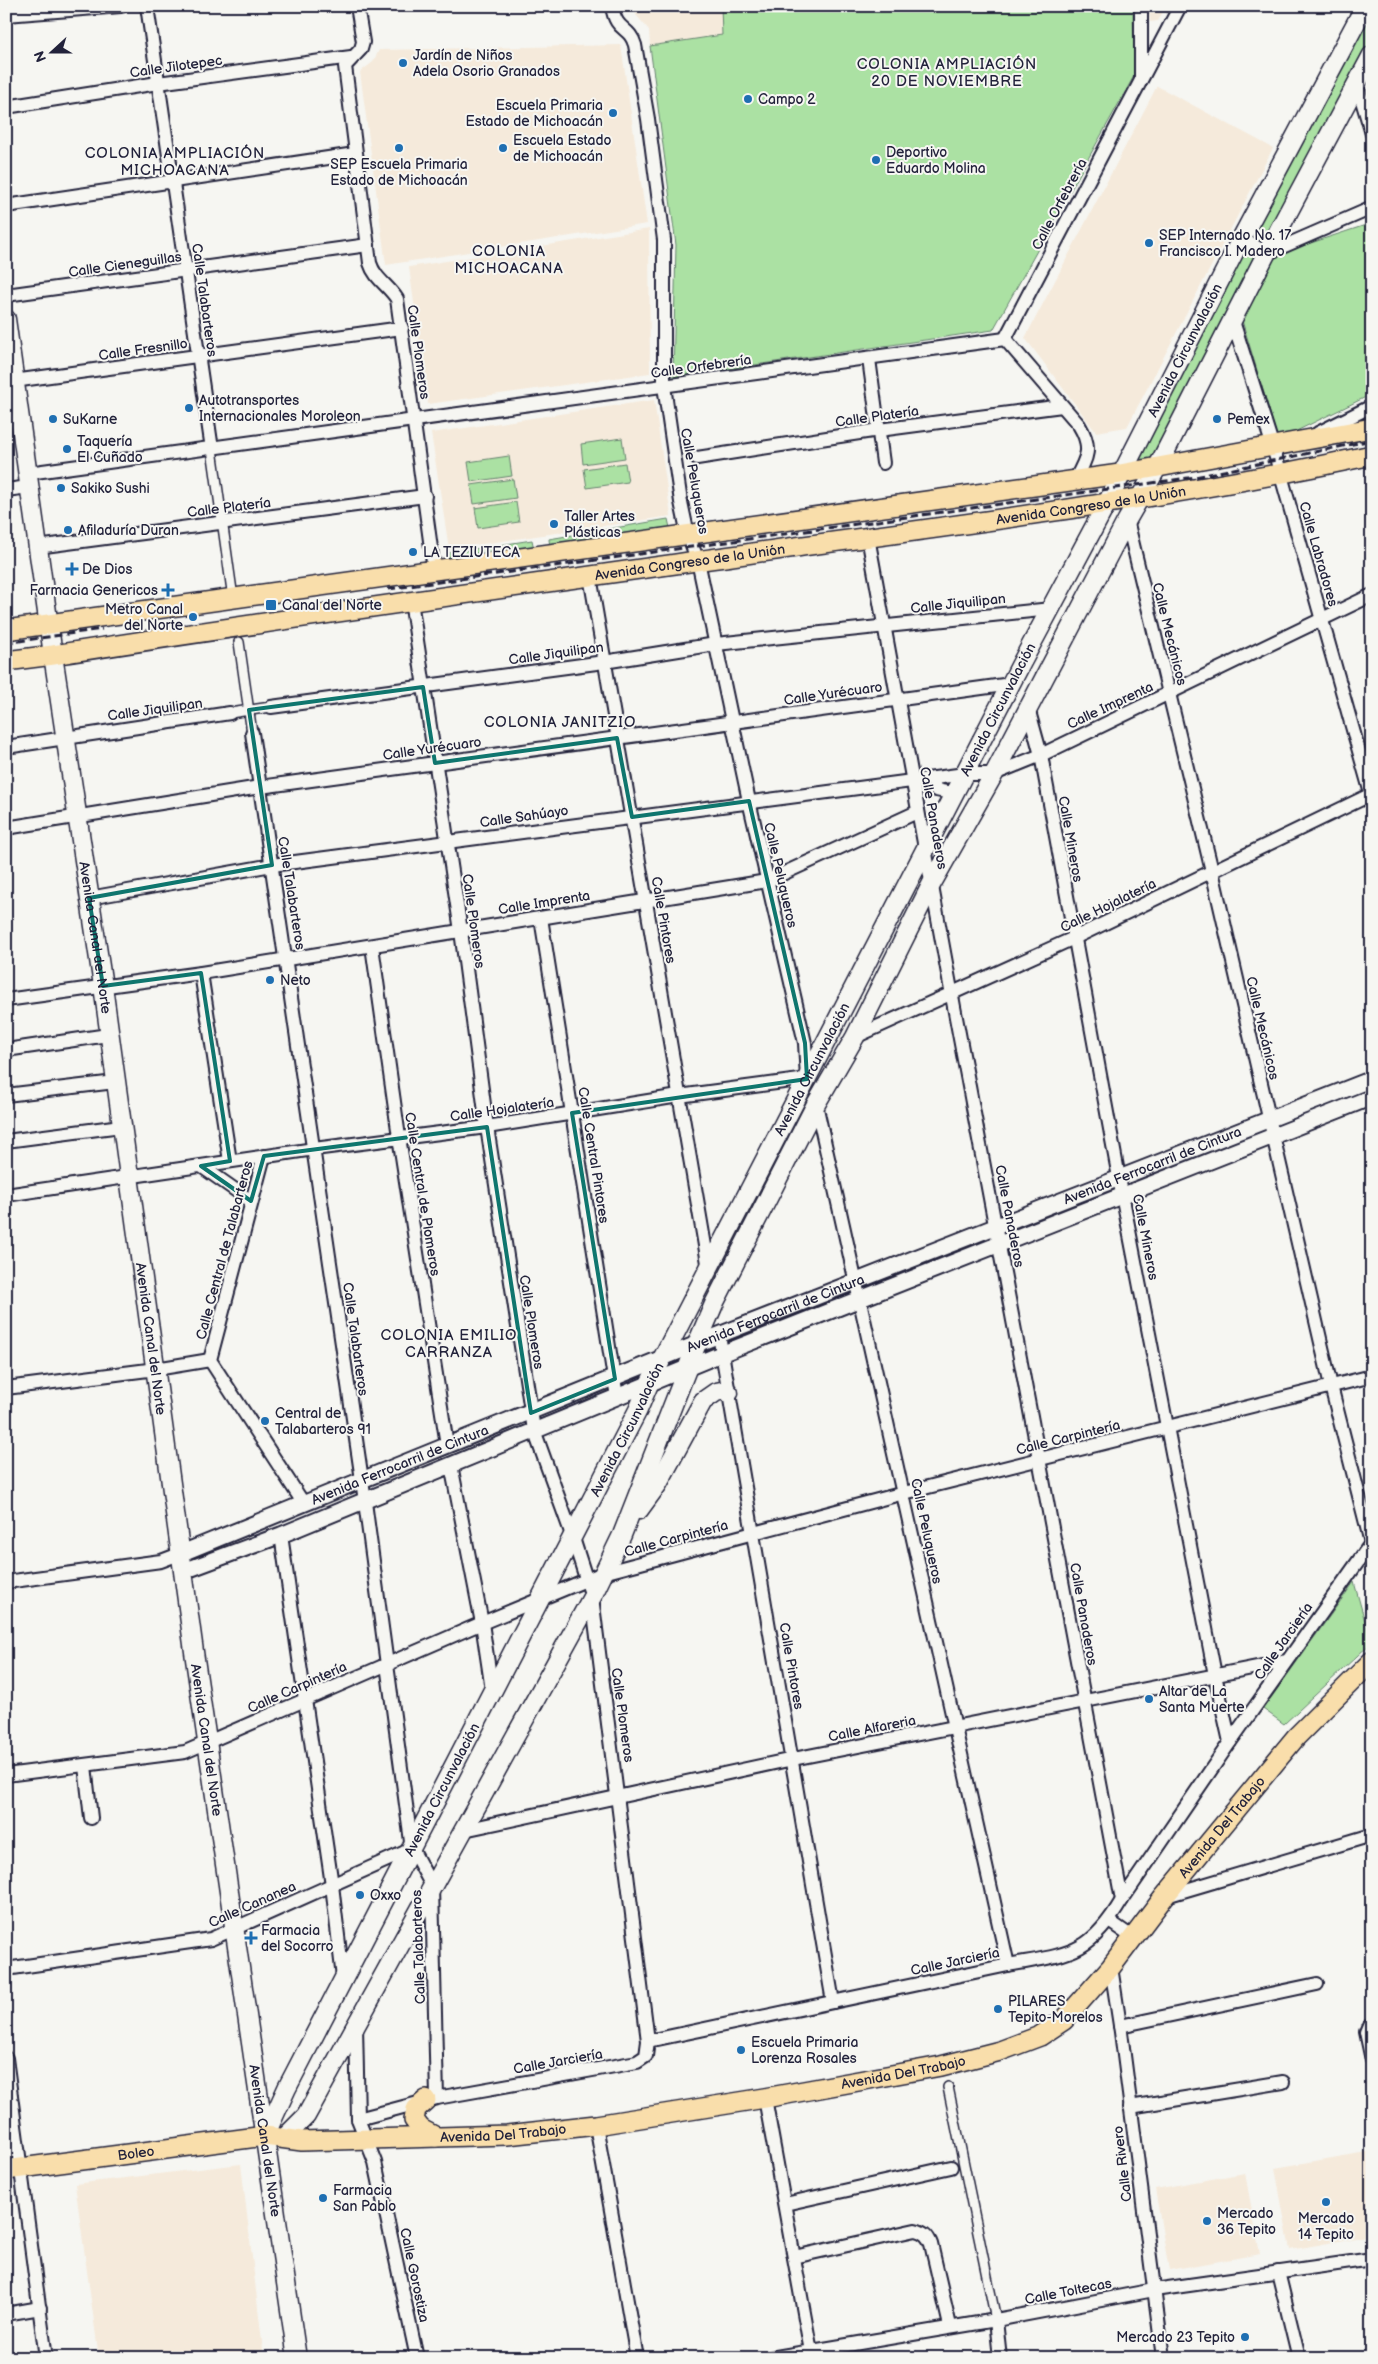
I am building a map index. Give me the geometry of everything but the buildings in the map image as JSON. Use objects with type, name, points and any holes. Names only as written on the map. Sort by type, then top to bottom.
[{"type":"main road","name":"Avenida Circunvalación","points":[[265,2136],[287,2088],[343,1978],[412,1849],[538,1600],[638,1410],[649,1384],[956,794],[1011,684],[1107,503],[1120,474],[1242,237],[1365,6]]},
{"type":"main road","name":"Avenida Circunvalación","points":[[284,2138],[306,2116],[464,1830],[589,1589],[602,1573],[622,1535],[714,1304],[816,1104],[855,1037],[931,885],[994,774],[1127,520],[1157,468],[1266,254],[1372,56]]},
{"type":"main road","name":"Avenida Canal del Norte","points":[[6,319],[11,381],[29,480],[37,547],[103,986],[108,1035],[208,1744],[297,2358]]},
{"type":"main road","name":"Avenida Congreso de la Unión","points":[[6,630],[1120,474],[1372,428]]},
{"type":"main road","name":"Avenida Congreso de la Unión","points":[[6,661],[53,656],[411,600],[1107,503],[1280,475],[1372,455]]},
{"type":"main road","points":[[622,1535],[658,1484],[703,1401],[716,1392],[726,1390],[729,1393]]},
{"type":"main road","points":[[638,1410],[647,1411],[655,1418],[662,1434]]},
{"type":"main road","name":"Avenida Del Trabajo","points":[[265,2136],[302,2141],[367,2140],[507,2135],[596,2125],[765,2098],[941,2066],[1000,2051],[1040,2036],[1064,2020],[1111,1967],[1164,1897],[1296,1737],[1372,1661]]},
{"type":"main road","points":[[432,2099],[416,2109],[414,2120],[419,2128],[436,2137]]},
{"type":"main road","name":"Boleo","points":[[14,2169],[265,2136]]},
{"type":"street","points":[[6,15],[122,6]]},
{"type":"street","name":"Calle Talabarteros","points":[[148,6],[233,598]]},
{"type":"street","name":"Calle Plomeros","points":[[357,6],[363,42],[361,49],[351,57],[345,66],[355,154],[373,273],[386,284],[397,299],[434,570]]},
{"type":"street","name":"Calle Peluqueros","points":[[612,6],[614,21],[630,34],[635,45],[660,207],[664,240],[664,386],[681,502],[688,535],[698,561],[748,801],[805,1043],[807,1079]]},
{"type":"street","points":[[1141,6],[1141,81]]},
{"type":"street","name":"Calle Orfebrería","points":[[6,490],[29,480],[212,449],[1006,339],[1180,6]]},
{"type":"street","name":"Calle Jilotepec","points":[[6,107],[158,83],[351,57]]},
{"type":"street","points":[[1357,84],[1372,134]]},
{"type":"street","points":[[6,206],[355,154]]},
{"type":"street","points":[[1242,237],[1266,254],[1372,208]]},
{"type":"street","name":"Calle Cieneguillas","points":[[6,295],[368,245]]},
{"type":"street","name":"Calle Labradores","points":[[1233,321],[1273,447],[1372,795]]},
{"type":"street","name":"Calle Fresnillo","points":[[11,381],[402,328]]},
{"type":"street","points":[[1006,339],[1079,425],[1086,436],[1088,449],[1085,462],[1074,480]]},
{"type":"street","points":[[869,358],[883,463]]},
{"type":"street","name":"Calle Platería","points":[[697,458],[879,430],[1062,406]]},
{"type":"street","points":[[1302,442],[1372,406]]},
{"type":"street","name":"Calle Platería","points":[[37,547],[425,496]]},
{"type":"street","name":"Calle Mecánicos","points":[[1127,520],[1212,871],[1272,1137],[1285,1179],[1331,1386],[1372,1542]]},
{"type":"street","name":"Calle Panaderos","points":[[868,537],[917,812],[1041,1459],[1122,1900]]},
{"type":"street","name":"Calle Pintores","points":[[590,576],[616,738],[632,817],[709,1268]]},
{"type":"street","name":"Calle Imprenta","points":[[965,774],[994,774],[1041,755],[1372,595]]},
{"type":"street","name":"Calle Plomeros","points":[[411,600],[446,842],[461,931],[487,1127],[534,1430],[572,1535],[589,1589],[618,1795],[648,2041]]},
{"type":"street","name":"Calle Jiquilipan","points":[[6,747],[249,710],[604,662],[716,644],[1052,609]]},
{"type":"street","name":"Calle Talabarteros","points":[[239,642],[362,1480],[412,1849],[432,1886],[432,2099]]},
{"type":"street","name":"Calle Yurécuaro","points":[[6,828],[260,787],[1011,684]]},
{"type":"street","name":"Calle Mineros","points":[[1028,708],[1041,755],[1122,1194],[1169,1427],[1215,1675],[1230,1742]]},
{"type":"street","name":"Calle Sahúayo","points":[[89,898],[272,866],[748,801],[965,774]]},
{"type":"street","points":[[932,779],[936,790],[956,794]]},
{"type":"street","name":"Calle Hojalatería","points":[[855,1037],[1074,938],[1372,795]]},
{"type":"street","name":"Calle Imprenta","points":[[6,1000],[200,973],[768,881],[917,812]]},
{"type":"street","name":"Calle Central Pintores","points":[[541,918],[617,1397]]},
{"type":"street","name":"Calle Central de Plomeros","points":[[372,946],[399,1137],[447,1445]]},
{"type":"street","name":"Calle Central de Talabarteros","points":[[200,973],[230,1162]]},
{"type":"street","points":[[6,1050],[108,1035]]},
{"type":"street","name":"Calle Hojalatería","points":[[6,1195],[264,1156],[487,1127],[679,1096],[807,1079]]},
{"type":"street","name":"Avenida Ferrocarril de Cintura","points":[[182,1553],[615,1379],[718,1335],[1372,1079]]},
{"type":"street","points":[[6,1095],[115,1082]]},
{"type":"street","name":"Avenida Ferrocarril de Cintura","points":[[184,1571],[281,1534],[926,1272],[1372,1096]]},
{"type":"street","name":"Calle Peluqueros","points":[[816,1104],[1008,1965]]},
{"type":"street","points":[[6,1140],[121,1126]]},
{"type":"street","name":"Calle Central de Talabarteros","points":[[264,1156],[210,1360],[304,1504]]},
{"type":"street","points":[[1169,1158],[1176,1173]]},
{"type":"street","points":[[200,1166],[251,1201]]},
{"type":"street","points":[[921,1256],[926,1272]]},
{"type":"street","name":"Calle Pintores","points":[[718,1335],[793,1759],[833,2002]]},
{"type":"street","points":[[6,1388],[156,1369],[210,1360]]},
{"type":"street","name":"Calle Carpintería","points":[[602,1573],[904,1493],[1372,1376]]},
{"type":"street","points":[[451,1464],[482,1622],[492,1690]]},
{"type":"street","points":[[281,1534],[303,1700],[332,1885],[343,1978]]},
{"type":"street","name":"Calle Jarciería","points":[[358,2119],[432,2099],[637,2062],[646,2056],[648,2041],[1071,1953],[1092,1941],[1110,1921],[1122,1900],[1230,1742],[1372,1542]]},
{"type":"street","points":[[6,1582],[161,1561],[182,1553]]},
{"type":"street","name":"Calle Carpintería","points":[[6,1775],[184,1752],[208,1744],[303,1700],[482,1622],[538,1600],[589,1589]]},
{"type":"street","name":"Calle Alfareria","points":[[464,1830],[618,1795],[793,1759],[1287,1661]]},
{"type":"street","points":[[85,1766],[91,1818]]},
{"type":"street","points":[[1164,1897],[1372,1835]]},
{"type":"street","name":"Calle Cananea","points":[[6,1969],[211,1939],[412,1849]]},
{"type":"street","points":[[1110,1921],[1132,1937]]},
{"type":"street","name":"Calle Rivero","points":[[1111,1967],[1163,2358]]},
{"type":"street","points":[[1120,2026],[1317,1984]]},
{"type":"street","name":"Calle Gorostiza","points":[[356,2024],[358,2119],[375,2162],[417,2358]]},
{"type":"street","points":[[1372,2024],[1366,2032],[1372,2060]]},
{"type":"street","points":[[6,2058],[14,2169],[40,2308],[46,2358]]},
{"type":"street","points":[[1130,2107],[1283,2082]]},
{"type":"street","points":[[948,2087],[996,2320],[1000,2358]]},
{"type":"street","points":[[765,2098],[812,2354]]},
{"type":"street","points":[[596,2125],[637,2358]]},
{"type":"street","points":[[785,2204],[951,2167]]},
{"type":"street","points":[[794,2257],[909,2231],[920,2231],[929,2238],[932,2244],[950,2326]]},
{"type":"street","name":"Calle Toltecas","points":[[770,2358],[812,2354],[950,2326],[996,2320],[1154,2290],[1372,2258]]},
{"type":"street","points":[[1278,2272],[1299,2358]]},
{"type":"street","points":[[6,2314],[40,2308]]},
{"type":"street","points":[[288,2358],[292,2325]]},
{"type":"highlighted area","points":[[423,687],[435,763],[617,738],[632,817],[749,801],[805,1043],[807,1079],[572,1113],[615,1379],[531,1413],[487,1127],[264,1156],[251,1201],[201,1166],[230,1161],[201,973],[103,986],[89,898],[272,865],[249,710]]},
{"type":"shaded area","points":[[634,6],[721,6],[722,35],[650,46],[649,30],[636,15]]},
{"type":"shaded area","points":[[1149,6],[1166,6],[1158,21],[1150,22]]},
{"type":"shaded area","name":"Escuela Estado de Michoacán","points":[[621,45],[647,224],[386,265],[360,72],[373,62],[379,50]]},
{"type":"shaded area","name":"SEP Internado No. 17 Francisco I. Madero","points":[[1157,86],[1273,148],[1127,427],[1096,432],[1025,338]]},
{"type":"shaded area","points":[[649,229],[650,373],[428,404],[409,267]]},
{"type":"shaded area","points":[[654,400],[671,516],[449,549],[431,433]]},
{"type":"shaded area","name":"Mercado 14 Tepito","points":[[1372,2151],[1372,2235],[1290,2250],[1275,2168]]},
{"type":"shaded area","points":[[241,2164],[264,2358],[99,2358],[75,2184]]},
{"type":"shaded area","name":"Mercado 36 Tepito","points":[[1245,2173],[1260,2254],[1169,2270],[1155,2189]]},
{"type":"green space","name":"Deportivo Eduardo Molina","points":[[721,6],[1133,6],[1134,76],[993,330],[673,377],[676,245],[650,46],[722,35]]},
{"type":"green space","points":[[1372,6],[1372,44],[1262,259],[1372,223],[1372,394],[1278,440],[1237,304],[1150,463],[1134,465],[1195,339]]},
{"type":"green space","points":[[622,438],[625,458],[583,464],[581,444]]},
{"type":"green space","points":[[509,456],[512,476],[471,482],[468,462]]},
{"type":"green space","points":[[625,463],[628,482],[587,488],[584,469]]},
{"type":"green space","points":[[513,479],[516,498],[474,504],[471,485]]},
{"type":"green space","points":[[516,502],[519,522],[478,528],[475,508]]},
{"type":"green space","points":[[668,519],[670,528],[550,548],[549,539]]},
{"type":"green space","points":[[532,540],[534,549],[449,562],[448,553]]},
{"type":"green space","points":[[1354,1582],[1371,1643],[1284,1724],[1263,1709]]},
{"type":"railway","points":[[388,589],[1195,477],[1372,440]]},
{"type":"railway","points":[[6,643],[102,629]]},
{"type":"place","name":"Jardín de Niños Adela Osorio Granados","points":[[403,63]]},
{"type":"place","name":"Campo 2","points":[[748,99]]},
{"type":"place","name":"Escuela Primaria Estado de Michoacán","points":[[613,113]]},
{"type":"place","name":"SEP Escuela Primaria Estado de Michoacán","points":[[399,148]]},
{"type":"place","name":"Escuela Estado de Michoacán","points":[[503,148]]},
{"type":"place","name":"Deportivo Eduardo Molina","points":[[876,160]]},
{"type":"place","name":"SEP Internado No. 17 Francisco I. Madero","points":[[1149,243]]},
{"type":"place","name":"Autotransportes Internacionales Moroleon","points":[[189,408]]},
{"type":"place","name":"SuKarne","points":[[53,419]]},
{"type":"place","name":"Pemex","points":[[1217,419]]},
{"type":"place","name":"Taquería El Cuñado","points":[[67,449]]},
{"type":"place","name":"Sakiko Sushi","points":[[61,488]]},
{"type":"place","name":"Taller Artes Plásticas","points":[[554,524]]},
{"type":"place","name":"Afiladuría Duran","points":[[68,530]]},
{"type":"place","name":"LA TEZIUTECA","points":[[413,552]]},
{"type":"place","name":"De Dios","points":[[72,569]]},
{"type":"place","name":"Farmacia Genericos","points":[[168,590]]},
{"type":"place","name":"Canal del Norte","points":[[271,605]]},
{"type":"place","name":"Metro Canal del Norte","points":[[193,617]]},
{"type":"place","name":"Neto","points":[[270,980]]},
{"type":"place","name":"Central de Talabarteros 91","points":[[265,1421]]},
{"type":"place","name":"Altar de La Santa Muerte","points":[[1149,1699]]},
{"type":"place","name":"Oxxo","points":[[360,1895]]},
{"type":"place","name":"Farmacia del Socorro","points":[[251,1938]]},
{"type":"place","name":"PILARES Tepito-Morelos","points":[[998,2009]]},
{"type":"place","name":"Escuela Primaria Lorenza Rosales","points":[[741,2050]]},
{"type":"place","name":"Farmacia San Pablo","points":[[323,2198]]},
{"type":"place","name":"Mercado 14 Tepito","points":[[1326,2202]]},
{"type":"place","name":"Mercado 36 Tepito","points":[[1207,2221]]},
{"type":"place","name":"Mercado 23 Tepito","points":[[1245,2337]]},
{"type":"district","name":"COLONIA AMPLIACIÓN 20 DE NOVIEMBRE","points":[[947,72]]},
{"type":"district","name":"COLONIA AMPLIACIÓN MICHOACANA","points":[[175,162]]},
{"type":"district","name":"COLONIA MICHOACANA","points":[[509,260]]},
{"type":"district","name":"COLONIA JANITZIO","points":[[560,722]]},
{"type":"district","name":"COLONIA EMILIO CARRANZA","points":[[449,1344]]}]
